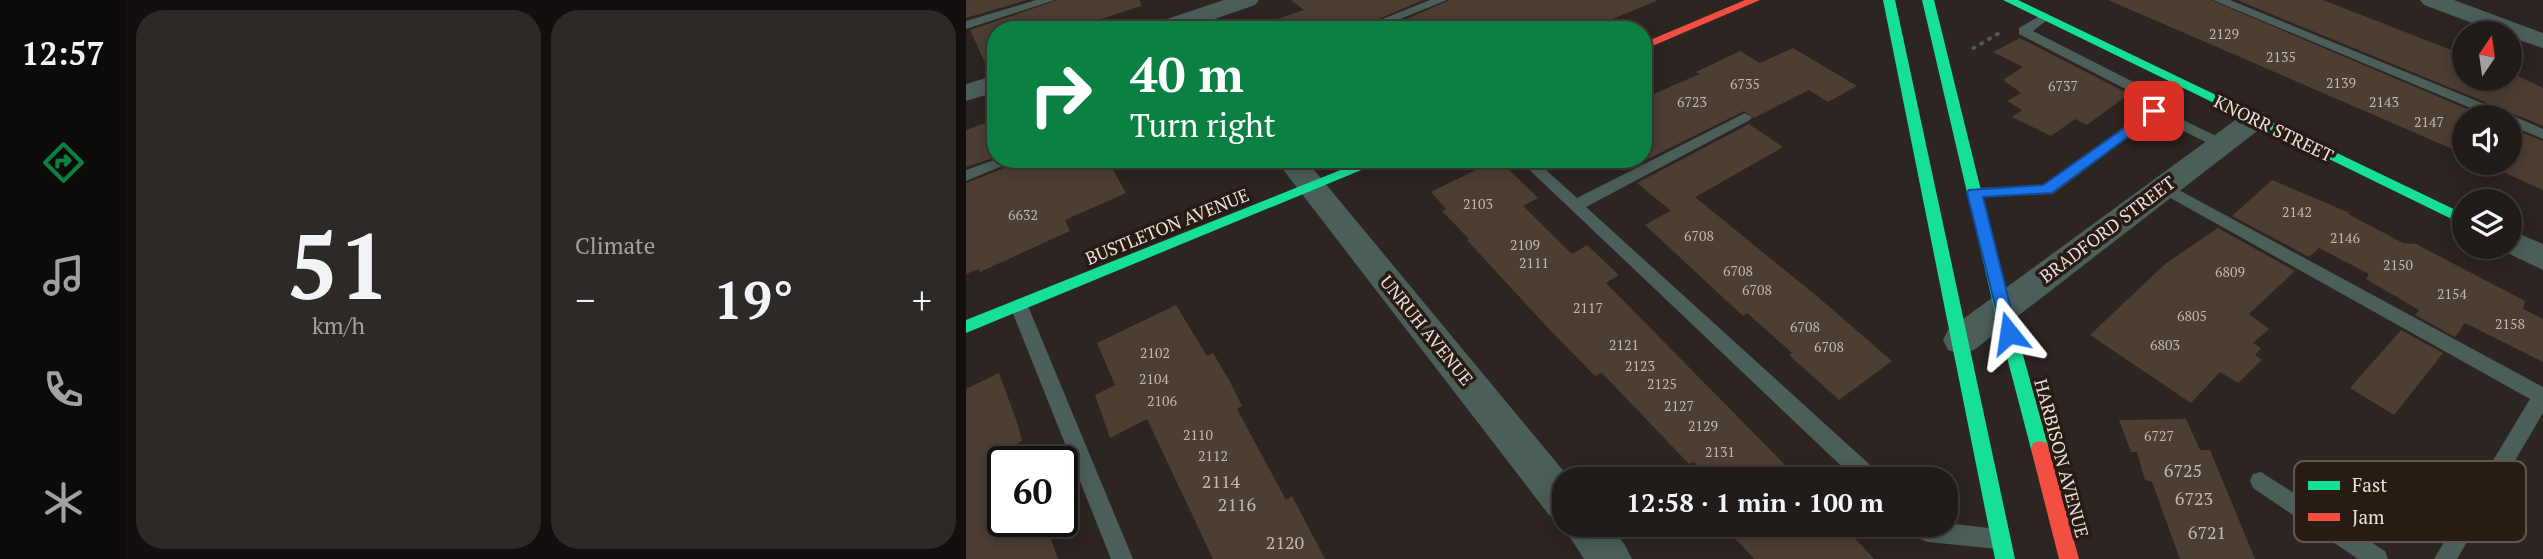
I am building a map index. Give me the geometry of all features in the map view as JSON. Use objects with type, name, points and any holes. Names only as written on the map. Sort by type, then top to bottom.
[{"type":"main road","points":[[1652,43],[1755,0]]},
{"type":"main road","points":[[1889,0],[2003,549]]},
{"type":"main road","name":"HARBISON AVENUE","points":[[1928,0],[2002,308],[2068,559]]},
{"type":"main road","name":"KNORR STREET","points":[[2009,0],[2452,214]]},
{"type":"main road","name":"BUSTLETON AVENUE","points":[[966,327],[1360,168]]},
{"type":"street","points":[[1160,0],[1169,21]]},
{"type":"street","points":[[1191,21],[1247,0]]},
{"type":"street","points":[[2432,0],[2543,41]]},
{"type":"street","points":[[966,93],[987,86]]},
{"type":"street","name":"BRADFORD STREET","points":[[1961,340],[2255,119]]},
{"type":"street","name":"UNRUH AVENUE","points":[[1297,168],[1552,487]]},
{"type":"street","points":[[2522,247],[2543,257]]},
{"type":"street","points":[[1593,537],[1610,559]]},
{"type":"lane","points":[[966,25],[1049,0]]},
{"type":"lane","points":[[1385,21],[1441,0]]},
{"type":"lane","points":[[2220,0],[2475,105]]},
{"type":"lane","points":[[2045,17],[2024,31],[2152,97],[2154,111]]},
{"type":"lane","points":[[1974,193],[2047,190],[2154,111]]},
{"type":"lane","points":[[2154,111],[2221,144]]},
{"type":"lane","points":[[1652,166],[1745,117]]},
{"type":"lane","points":[[2522,125],[2543,134]]},
{"type":"lane","points":[[966,176],[988,168]]},
{"type":"lane","points":[[1535,168],[1857,467]]},
{"type":"lane","points":[[1575,206],[1648,168]]},
{"type":"lane","points":[[2164,187],[2543,397],[2504,461]]},
{"type":"lane","points":[[1019,306],[1122,559]]},
{"type":"lane","points":[[2261,481],[2294,503]]},
{"type":"lane","points":[[1950,537],[2003,549]]},
{"type":"lane","points":[[2352,542],[2377,559]]},
{"type":"lane","points":[[2445,559],[2455,542]]},
{"type":"path","points":[[1970,50],[2010,27]]},
{"type":"building","points":[[966,0],[1027,0],[966,18]]},
{"type":"building","points":[[1058,0],[1140,0],[1141,6],[1095,21],[996,21]]},
{"type":"building","points":[[1291,0],[1423,0],[1374,21],[1272,21],[1304,10]]},
{"type":"building","points":[[1450,0],[1656,0],[1608,21],[1402,21]]},
{"type":"building","points":[[2108,0],[2211,0],[2458,105],[2452,105],[2452,149]]},
{"type":"building","points":[[2237,0],[2323,0],[2452,50],[2452,89]]},
{"type":"building","points":[[987,24],[987,67],[970,30]]},
{"type":"building","points":[[2020,38],[2129,94],[2087,125],[2075,119],[2051,136],[2012,117],[2022,110],[2007,101],[2021,93],[2003,80],[2023,67],[1993,52]]},
{"type":"building","points":[[1793,48],[1857,86],[1828,102],[1809,90],[1754,118],[1744,111],[1652,157],[1652,95],[1699,74],[1696,72],[1740,51],[1760,63]]},
{"type":"building","points":[[2522,78],[2543,88],[2543,126],[2522,117],[2522,105],[2492,105],[2458,91],[2522,91]]},
{"type":"building","points":[[987,122],[987,160],[966,167],[966,130]]},
{"type":"building","points":[[1749,124],[1783,147],[1671,211],[1637,183]]},
{"type":"building","points":[[2522,133],[2543,141],[2543,190],[2510,175],[2522,175]]},
{"type":"building","points":[[1005,168],[1112,168],[1126,193],[1065,220],[1070,231],[980,272],[979,269],[966,274],[966,183]]},
{"type":"building","points":[[1480,168],[1507,168],[1538,198],[1523,206],[1572,254],[1587,245],[1619,275],[1606,283],[1787,467],[1699,467],[1694,462],[1689,464],[1602,373],[1595,376],[1548,328],[1442,211],[1446,209],[1431,192]]},
{"type":"building","points":[[2272,180],[2350,213],[2348,214],[2403,243],[2416,244],[2525,301],[2523,309],[2543,319],[2543,362],[2465,323],[2455,337],[2415,315],[2419,310],[2366,279],[2369,274],[2319,248],[2309,257],[2232,216]]},
{"type":"building","points":[[1695,197],[1892,361],[1839,400],[1789,355],[1792,353],[1747,313],[1743,316],[1645,225]]},
{"type":"building","points":[[2218,228],[2295,271],[2249,314],[2269,329],[2253,343],[2261,348],[2255,355],[2262,360],[2238,383],[2220,372],[2191,403],[2090,335],[2165,264]]},
{"type":"building","points":[[1176,305],[1207,356],[1213,353],[1229,380],[1242,406],[1237,409],[1286,500],[1292,496],[1325,559],[1213,559],[1147,419],[1110,438],[1095,395],[1115,385],[1097,343]]},
{"type":"building","points":[[2401,330],[2443,353],[2394,415],[2350,388]]},
{"type":"building","points":[[999,373],[1022,441],[1018,443],[1019,446],[987,446],[987,537],[1050,537],[1058,559],[966,559],[966,389]]},
{"type":"building","points":[[2186,419],[2200,450],[2210,450],[2255,559],[2180,559],[2152,482],[2145,480],[2137,452],[2131,452],[2119,420]]},
{"type":"building","points":[[1734,537],[1854,537],[1874,559],[1754,559]]},
{"type":"traffic: fast","points":[[1889,0],[2005,559]]},
{"type":"traffic: fast","points":[[1928,0],[2002,308],[2040,449]]},
{"type":"traffic: fast","points":[[2009,0],[2452,214]]},
{"type":"traffic: fast","points":[[966,327],[1359,168]]},
{"type":"traffic: jam","points":[[1652,43],[1754,0]]},
{"type":"traffic: jam","points":[[2040,449],[2069,559]]},
{"type":"route","points":[[2009,333],[1974,193],[2047,190],[2154,111]]}]
